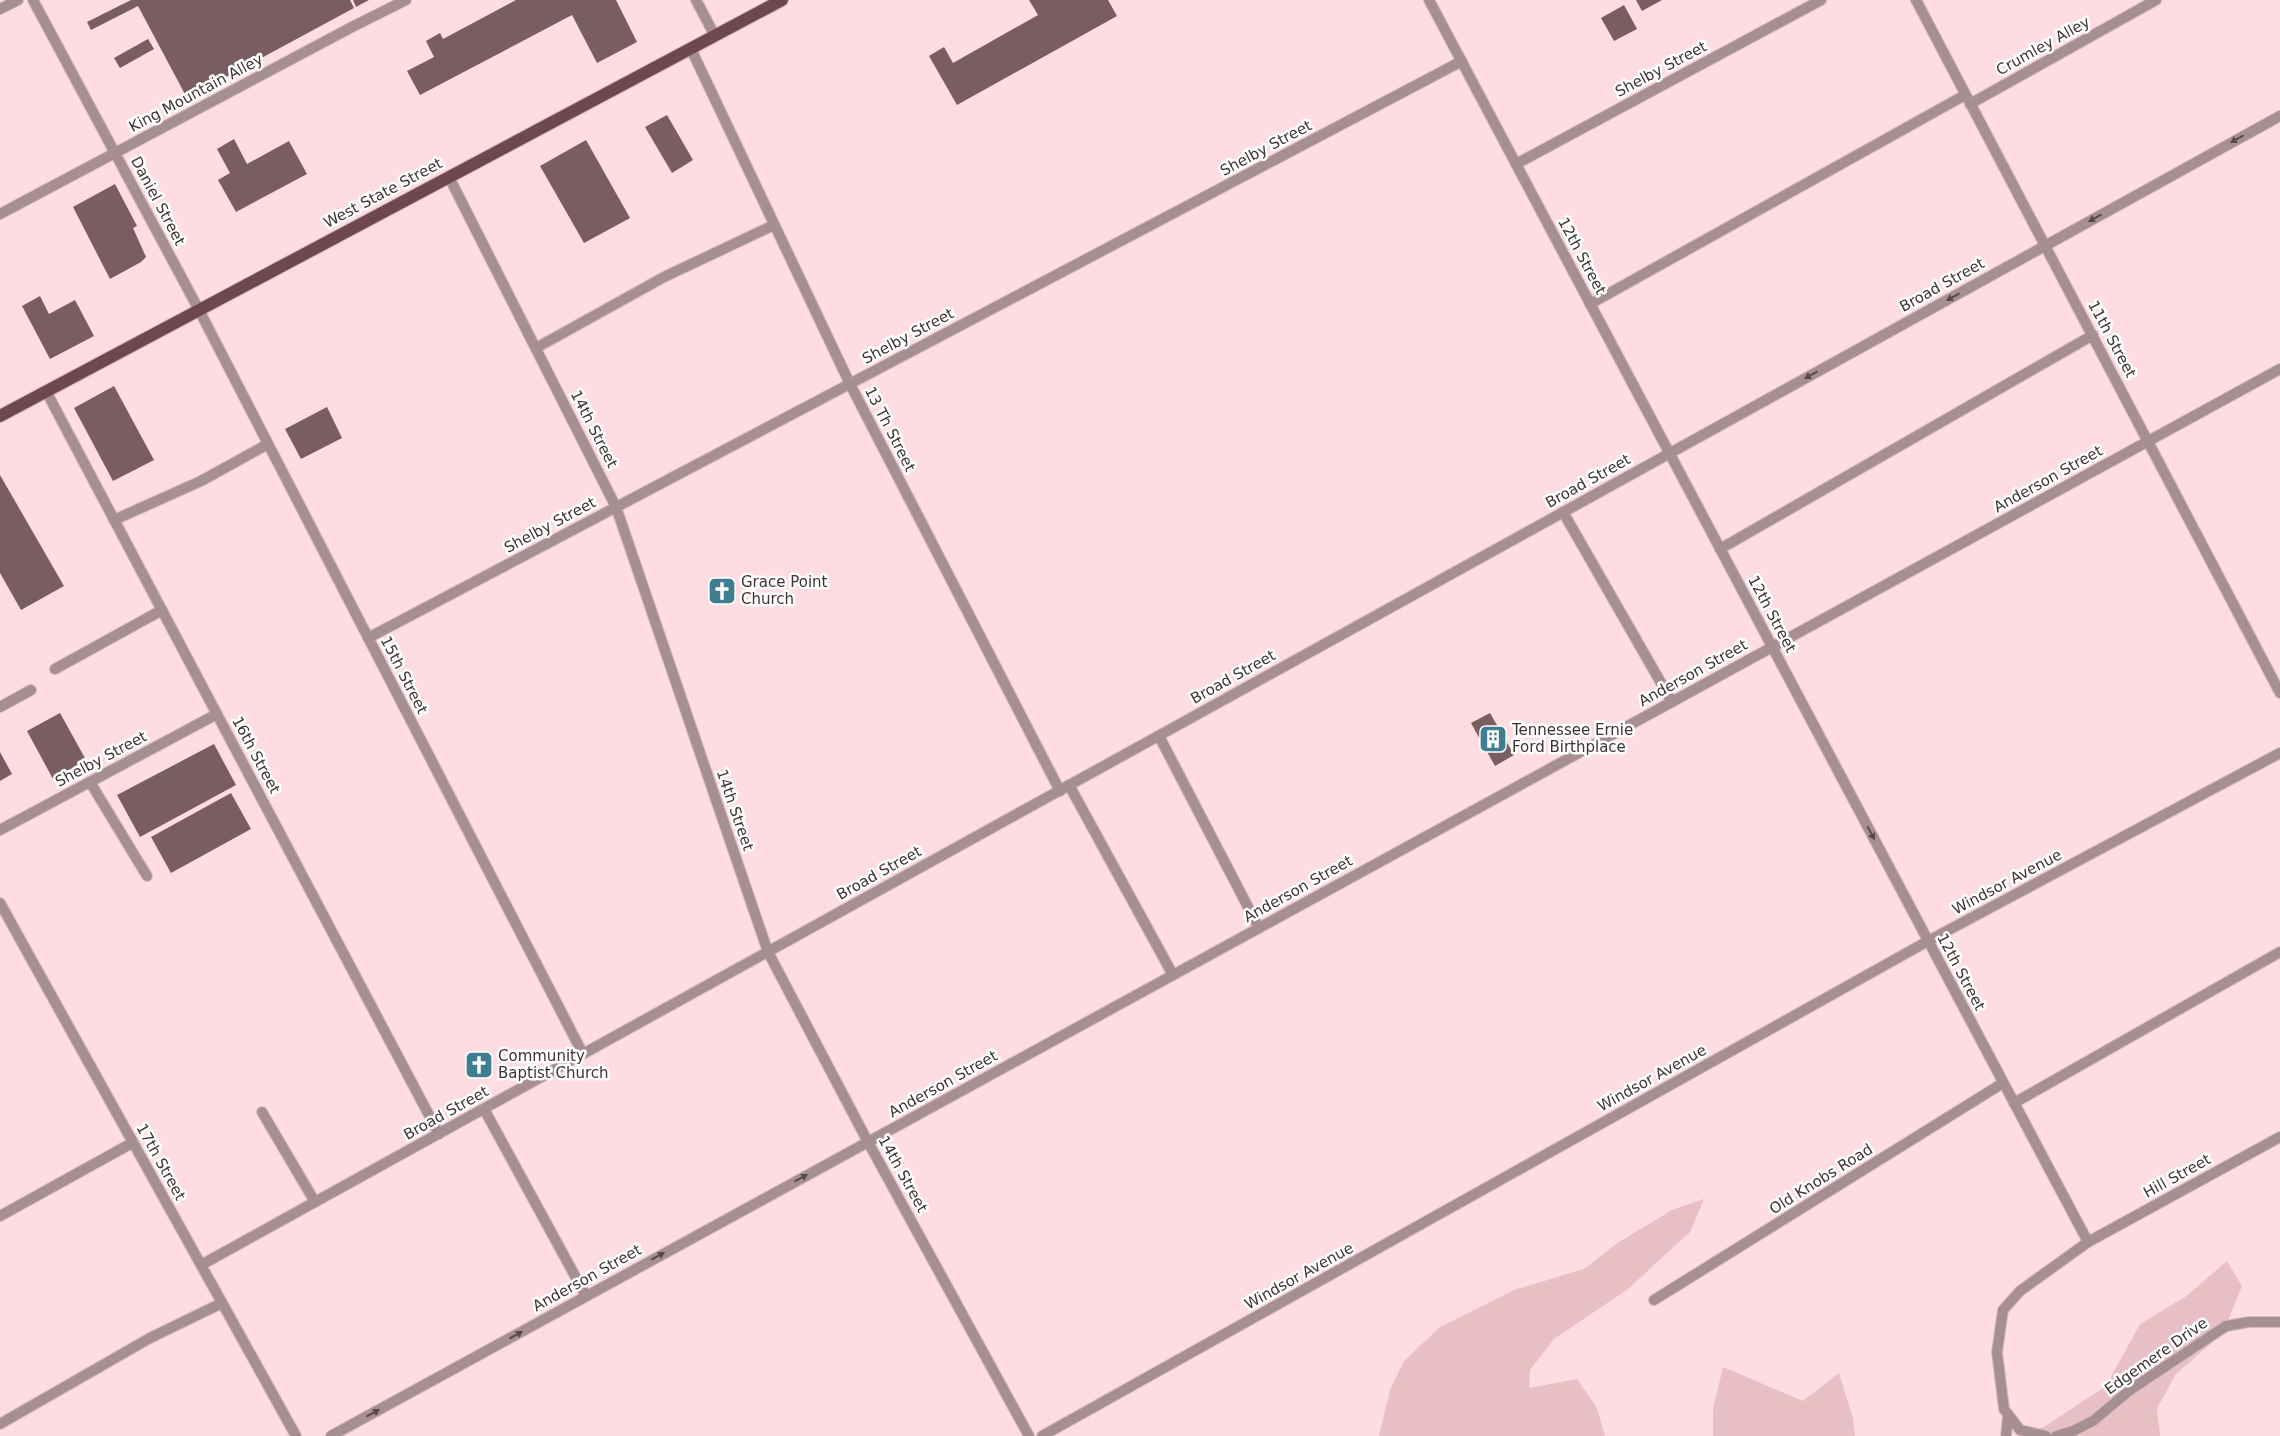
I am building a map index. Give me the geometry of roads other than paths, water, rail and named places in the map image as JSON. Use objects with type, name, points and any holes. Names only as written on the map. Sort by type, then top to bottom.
[{"type":"main road","name":"West State Street","points":[[0,416],[782,0]]},
{"type":"street","points":[[0,10],[18,0]]},
{"type":"street","name":"Daniel Street","points":[[33,0],[199,310]]},
{"type":"street","name":"King Mountain Alley","points":[[0,214],[406,0]]},
{"type":"street","points":[[696,0],[715,36]]},
{"type":"street","name":"12th Street","points":[[1429,0],[2088,1242]]},
{"type":"street","name":"Shelby Street","points":[[1516,164],[1821,0]]},
{"type":"street","name":"11th Street","points":[[1916,0],[1964,95],[2149,441],[2280,693]]},
{"type":"street","name":"Crumley Alley","points":[[1970,104],[2156,0]]},
{"type":"street","name":"13 Th Street","points":[[691,49],[850,384],[1064,788],[1173,975]]},
{"type":"street","name":"Shelby Street","points":[[368,638],[1462,61]]},
{"type":"street","points":[[1590,304],[1964,95]]},
{"type":"street","name":"Broad Street","points":[[201,1265],[2280,116]]},
{"type":"street","name":"14th Street","points":[[449,177],[616,507],[768,952],[868,1142],[1029,1436]]},
{"type":"street","points":[[536,348],[664,277],[774,225]]},
{"type":"street","name":"15th Street","points":[[199,310],[583,1054]]},
{"type":"street","points":[[1720,549],[2092,335]]},
{"type":"street","name":"Anderson Street","points":[[331,1436],[2280,369]]},
{"type":"street","name":"16th Street","points":[[46,391],[439,1134]]},
{"type":"street","points":[[114,520],[201,481],[268,444]]},
{"type":"street","points":[[1563,512],[1672,702]]},
{"type":"street","points":[[55,669],[162,610]]},
{"type":"street","points":[[0,707],[31,690]]},
{"type":"street","name":"Shelby Street","points":[[0,830],[217,714]]},
{"type":"street","points":[[1159,736],[1259,928]]},
{"type":"street","name":"Windsor Avenue","points":[[1042,1436],[1928,941],[2280,753]]},
{"type":"street","points":[[90,782],[147,876]]},
{"type":"street","name":"17th Street","points":[[0,903],[296,1436]]},
{"type":"street","points":[[2014,1103],[2280,952]]},
{"type":"street","name":"Old Knobs Road","points":[[1654,1300],[2004,1083]]},
{"type":"street","points":[[484,1109],[586,1296]]},
{"type":"street","points":[[262,1112],[315,1202]]},
{"type":"street","name":"Hill Street","points":[[2088,1242],[2280,1137]]},
{"type":"street","points":[[0,1216],[132,1143]]},
{"type":"street","points":[[2046,1436],[2020,1430],[2004,1410],[1997,1352],[2003,1310],[2020,1291],[2088,1242]]},
{"type":"street","points":[[0,1424],[150,1338],[222,1303]]},
{"type":"street","name":"Edgemere Drive","points":[[2056,1436],[2073,1432],[2092,1421],[2130,1390],[2226,1326],[2250,1322],[2280,1322]]},
{"type":"street","points":[[2006,1436],[2008,1415]]},
{"type":"place","name":"Grace Point Church","points":[[722,591]]},
{"type":"place","name":"Tennessee Ernie Ford Birthplace","points":[[1493,739]]},
{"type":"place","name":"Community Baptist Church","points":[[479,1065]]}]
